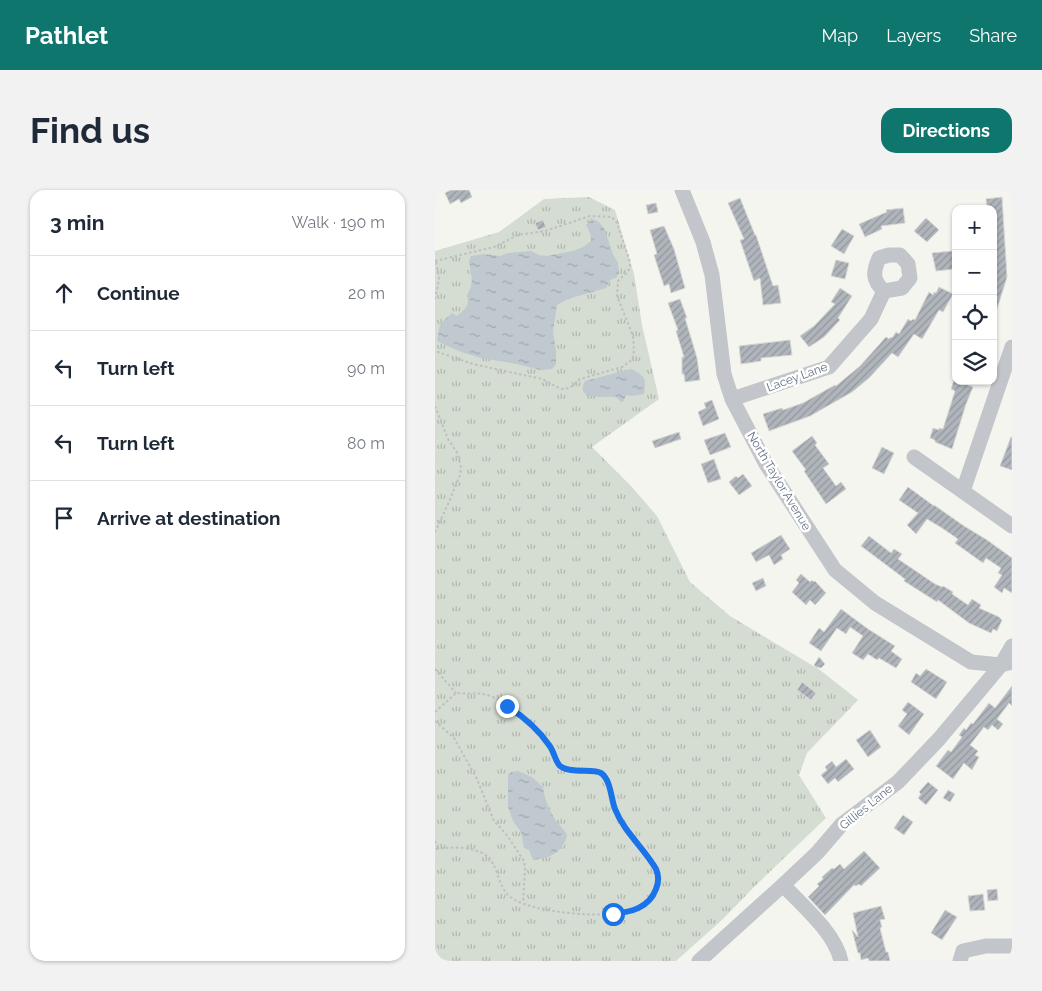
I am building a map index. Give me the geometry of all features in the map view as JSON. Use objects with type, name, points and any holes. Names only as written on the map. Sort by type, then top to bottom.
[{"type":"street","name":"North Taylor Avenue","points":[[682,190],[703,242],[712,275],[724,374],[732,399],[766,464],[835,570],[875,603],[971,662],[1006,664]]},
{"type":"street","name":"Lacey Lane","points":[[732,399],[829,368],[871,319],[884,291]]},
{"type":"street","points":[[963,490],[1012,347]]},
{"type":"street","points":[[914,457],[1012,526]]},
{"type":"street","name":"Gillies Lane","points":[[699,961],[817,853],[842,824],[898,782],[1006,664],[1012,646]]},
{"type":"street","points":[[783,885],[830,936],[839,952],[841,961]]},
{"type":"street","points":[[960,961],[963,951],[986,946],[1012,946]]},
{"type":"path","points":[[435,299],[439,279],[435,261],[493,248],[518,235],[545,231],[590,216],[612,218],[617,223],[630,267],[628,272],[618,281],[616,292],[633,336],[634,351],[629,363],[622,368],[587,376],[580,379],[570,388],[561,389],[542,379],[473,364],[435,351]]},
{"type":"path","points":[[435,406],[447,435],[459,454],[461,468],[460,475],[435,532]]},
{"type":"path","points":[[435,669],[456,693]]},
{"type":"path","points":[[435,712],[456,693],[484,694],[496,699],[520,715],[540,733],[562,767],[582,772],[601,773],[606,779],[615,809],[622,824],[653,863],[658,874],[657,886],[652,897],[640,908],[628,912],[613,914],[563,913],[511,897],[504,891],[491,861],[486,855],[470,850],[437,849],[435,841]]},
{"type":"path","points":[[435,721],[454,738],[477,779],[493,821],[506,834],[524,861],[523,902]]},
{"type":"green space","points":[[589,197],[615,210],[634,274],[642,325],[659,399],[592,447],[631,486],[657,516],[690,582],[730,616],[820,670],[858,700],[807,753],[799,775],[826,818],[723,919],[676,961],[435,961],[435,251],[499,232],[544,199]]},
{"type":"water","points":[[592,219],[599,222],[604,228],[618,263],[619,272],[617,277],[610,280],[606,288],[568,299],[557,305],[553,331],[556,364],[552,369],[540,370],[481,358],[461,352],[437,341],[440,324],[452,313],[457,316],[467,305],[467,296],[472,282],[469,261],[471,256],[484,254],[500,256],[508,253],[531,251],[547,256],[573,251],[591,241],[586,225]]},
{"type":"water","points":[[631,369],[644,378],[644,394],[627,395],[624,397],[624,401],[621,402],[614,397],[598,397],[587,395],[583,392],[585,381]]},
{"type":"water","points":[[518,771],[532,777],[543,787],[550,810],[567,835],[559,850],[545,858],[533,860],[529,850],[524,848],[521,832],[513,821],[508,807],[508,775],[511,772]]},
{"type":"building","points":[[451,190],[469,190],[472,197],[461,203],[459,199],[450,204],[445,193]]},
{"type":"building","points":[[1002,197],[1007,277],[997,309],[997,205],[987,205],[986,199]]},
{"type":"building","points":[[740,198],[756,235],[773,286],[778,285],[781,303],[763,305],[760,278],[754,281],[740,240],[744,239],[728,203]]},
{"type":"building","points":[[656,203],[658,212],[648,214],[646,205]]},
{"type":"building","points":[[903,208],[905,223],[881,226],[882,229],[865,237],[859,224],[887,212],[886,210]]},
{"type":"building","points":[[926,218],[939,230],[927,242],[914,231]]},
{"type":"building","points":[[543,220],[546,227],[538,230],[535,223]]},
{"type":"building","points":[[664,226],[674,249],[685,288],[671,293],[669,284],[664,286],[654,255],[657,254],[650,230]]},
{"type":"building","points":[[842,229],[854,236],[844,254],[831,246]]},
{"type":"building","points":[[952,251],[952,269],[936,271],[932,253]]},
{"type":"building","points":[[836,260],[849,263],[845,279],[831,276]]},
{"type":"building","points":[[939,287],[952,294],[952,296],[943,312],[939,310],[922,339],[914,334],[898,357],[892,353],[869,378],[852,392],[810,416],[769,431],[763,414],[803,403],[836,386],[860,366],[886,337],[892,338],[896,332],[899,334],[908,319],[911,321],[915,320],[929,292],[933,295],[934,292],[936,293]]},
{"type":"building","points":[[840,288],[852,296],[838,318],[840,320],[824,337],[809,347],[800,336],[814,326],[835,304],[831,302]]},
{"type":"building","points":[[680,299],[697,358],[700,380],[685,382],[684,374],[682,374],[682,357],[684,357],[676,331],[678,330],[668,303]]},
{"type":"building","points":[[790,340],[792,355],[761,358],[761,361],[741,364],[739,346]]},
{"type":"building","points":[[952,385],[973,387],[952,449],[930,438],[933,428],[943,429],[955,391],[951,389]]},
{"type":"building","points":[[712,400],[719,419],[703,426],[698,412],[706,408],[704,403]]},
{"type":"building","points":[[679,432],[681,439],[655,448],[652,441]]},
{"type":"building","points":[[725,433],[731,447],[710,455],[704,440]]},
{"type":"building","points":[[812,436],[817,443],[815,445],[829,464],[823,468],[836,486],[841,482],[846,489],[826,504],[804,471],[806,470],[792,451]]},
{"type":"building","points":[[1012,437],[1012,470],[1000,466]]},
{"type":"building","points":[[882,447],[894,453],[884,474],[872,468]]},
{"type":"building","points":[[714,459],[721,479],[708,483],[701,464]]},
{"type":"building","points":[[743,474],[752,486],[739,495],[729,482],[736,476],[738,478]]},
{"type":"building","points":[[908,487],[1012,558],[1012,593],[1004,588],[1002,593],[994,587],[1002,575],[998,573],[1001,568],[986,558],[983,563],[955,543],[958,539],[942,528],[927,519],[916,534],[907,525],[918,513],[899,500]]},
{"type":"building","points":[[781,535],[790,549],[781,555],[783,559],[774,565],[769,555],[756,562],[751,553]]},
{"type":"building","points":[[869,536],[891,553],[894,549],[902,554],[898,559],[935,584],[953,592],[952,594],[968,605],[972,599],[981,605],[979,608],[999,617],[1002,620],[997,631],[993,629],[991,633],[969,623],[938,600],[937,602],[904,581],[905,579],[861,546]]},
{"type":"building","points":[[801,574],[810,582],[812,580],[815,581],[826,593],[815,605],[810,600],[806,605],[792,592],[799,583],[796,580]]},
{"type":"building","points":[[763,578],[766,586],[756,591],[752,583]]},
{"type":"building","points":[[841,609],[895,646],[891,651],[902,659],[896,668],[868,654],[863,660],[852,653],[863,636],[850,627],[846,634],[837,628],[821,651],[809,643],[819,628],[824,632]]},
{"type":"building","points":[[819,657],[825,664],[821,668],[814,665]]},
{"type":"building","points":[[926,669],[947,682],[936,699],[911,682],[916,673],[920,676]]},
{"type":"building","points":[[802,682],[816,693],[811,700],[797,690]]},
{"type":"building","points":[[1012,686],[1012,706],[1009,703],[997,719],[1003,724],[998,730],[992,725],[988,730],[984,727],[970,745],[978,751],[975,755],[979,757],[972,770],[964,763],[953,779],[936,766],[948,750],[951,752],[962,737],[959,735],[964,728],[966,730],[971,723],[973,724],[989,703],[995,708]]},
{"type":"building","points":[[908,702],[924,714],[909,735],[898,726],[907,714],[902,710]]},
{"type":"building","points":[[870,730],[881,747],[868,757],[856,740]]},
{"type":"building","points":[[846,759],[854,769],[838,782],[835,778],[828,784],[821,775],[827,770],[825,767],[832,761],[836,767]]},
{"type":"building","points":[[928,782],[938,790],[926,805],[918,798],[921,794],[919,792]]},
{"type":"building","points":[[948,790],[955,794],[950,802],[943,798]]},
{"type":"building","points":[[903,815],[913,822],[904,835],[894,828]]},
{"type":"building","points":[[864,851],[880,868],[861,886],[859,884],[854,885],[825,915],[808,897],[819,886],[817,884],[823,879],[822,877],[832,868],[834,869],[840,864],[844,869]]},
{"type":"building","points":[[997,889],[998,900],[988,901],[987,890]]},
{"type":"building","points":[[983,894],[985,910],[970,911],[968,896]]},
{"type":"building","points":[[881,906],[885,919],[880,920],[882,927],[880,928],[890,961],[869,961],[868,958],[861,960],[852,930],[858,937],[853,913]]},
{"type":"building","points":[[945,910],[957,917],[942,940],[931,933]]},
{"type":"route","points":[[507,706],[534,726],[554,752],[562,767],[582,772],[598,772],[603,775],[622,824],[653,863],[659,880],[652,897],[640,908],[613,914]]}]
